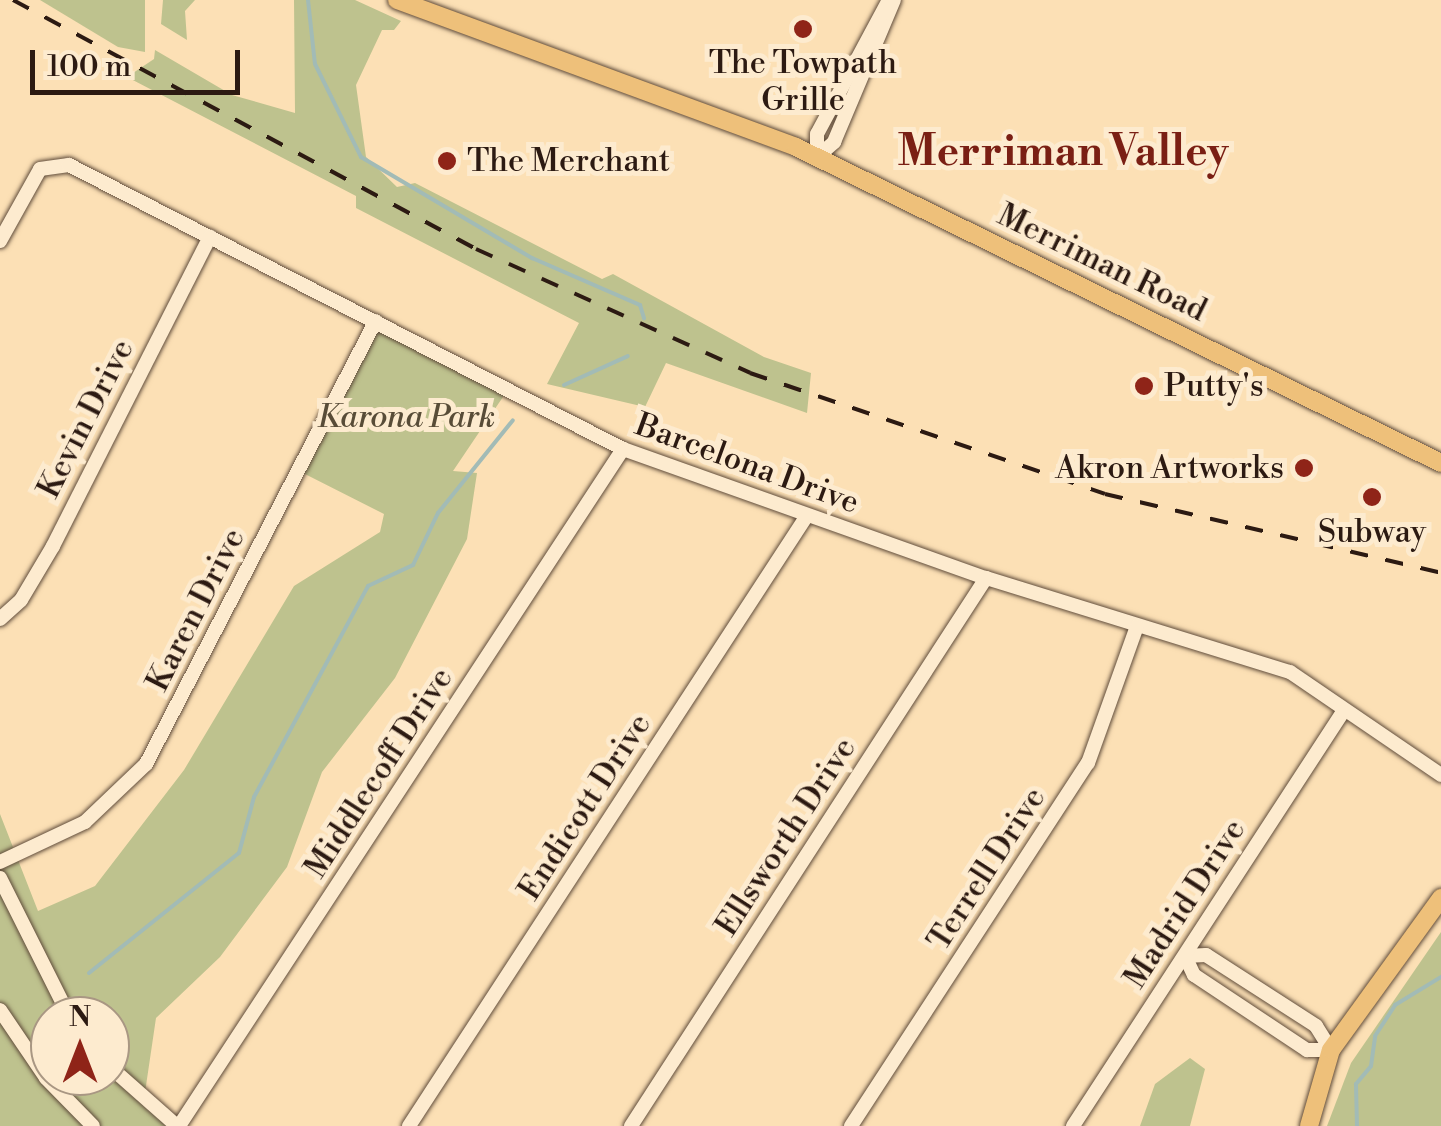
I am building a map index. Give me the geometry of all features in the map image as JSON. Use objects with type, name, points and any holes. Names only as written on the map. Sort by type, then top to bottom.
[{"type":"main road","name":"Merriman Road","points":[[397,0],[817,157],[1441,463]]},
{"type":"main road","points":[[1309,1126],[1332,1050],[1441,898]]},
{"type":"street","points":[[817,157],[834,142],[862,83],[891,0]]},
{"type":"street","points":[[817,157],[817,134],[847,76],[878,30]]},
{"type":"street","points":[[847,76],[862,83]]},
{"type":"street","name":"Barcelona Drive","points":[[0,240],[32,177],[47,166],[87,173],[623,449],[986,578],[1290,672],[1343,712],[1441,775]]},
{"type":"street","name":"Kevin Drive","points":[[0,619],[21,600],[45,560],[210,236]]},
{"type":"street","name":"Karen Drive","points":[[0,862],[84,822],[146,764],[376,321]]},
{"type":"street","name":"Middlecoff Drive","points":[[178,1126],[623,449]]},
{"type":"street","name":"Endicott Drive","points":[[410,1126],[806,517]]},
{"type":"street","name":"Ellsworth Drive","points":[[632,1126],[986,578]]},
{"type":"street","name":"Terrell Drive","points":[[852,1126],[1088,764],[1137,626]]},
{"type":"street","name":"Madrid Drive","points":[[1073,1126],[1343,712]]},
{"type":"street","points":[[0,878],[59,996]]},
{"type":"street","points":[[1206,954],[1316,1026],[1332,1050],[1308,1050],[1194,975],[1185,956],[1206,954]]},
{"type":"street","points":[[0,1010],[46,1078],[94,1126]]},
{"type":"street","points":[[130,1085],[178,1126]]},
{"type":"green space","points":[[40,0],[145,0],[145,52],[118,47]]},
{"type":"green space","points":[[163,0],[195,0],[185,11],[187,40],[161,24]]},
{"type":"green space","points":[[294,0],[355,0],[401,21],[394,30],[382,30],[356,85],[366,157],[397,187],[415,183],[602,279],[613,274],[764,357],[811,373],[807,413],[666,363],[645,407],[547,384],[579,323],[356,208],[356,196],[127,77],[154,59],[155,50],[232,95],[295,113]]},
{"type":"green space","name":"Karona Park","points":[[376,321],[509,388],[453,471],[477,473],[467,539],[395,678],[322,772],[287,867],[220,957],[156,1018],[143,1106],[171,1126],[0,1126],[0,814],[38,911],[95,886],[184,770],[294,586],[380,532],[384,514],[299,471]]},
{"type":"green space","points":[[1441,932],[1441,1126],[1327,1126],[1351,1063]]},
{"type":"green space","points":[[1190,1058],[1205,1069],[1190,1126],[1140,1126],[1155,1084]]},
{"type":"waterway","points":[[308,0],[315,64],[361,157],[532,258],[640,305],[644,318]]},
{"type":"waterway","points":[[564,385],[628,356]]},
{"type":"waterway","points":[[89,973],[239,853],[254,797],[368,586],[413,565],[438,513],[513,420]]},
{"type":"waterway","points":[[1357,1126],[1356,1084],[1371,1066],[1375,1036],[1395,1005],[1441,977]]},
{"type":"railway","points":[[13,0],[476,249],[750,373],[1105,494],[1441,573]]},
{"type":"place","name":"The Towpath Grille","points":[[803,29]]},
{"type":"place","name":"The Merchant","points":[[447,161]]},
{"type":"place","name":"Putty's","points":[[1144,386]]},
{"type":"place","name":"Akron Artworks","points":[[1304,468]]},
{"type":"place","name":"Subway","points":[[1372,497]]},
{"type":"district","name":"Merriman Valley","points":[[1063,153]]}]
